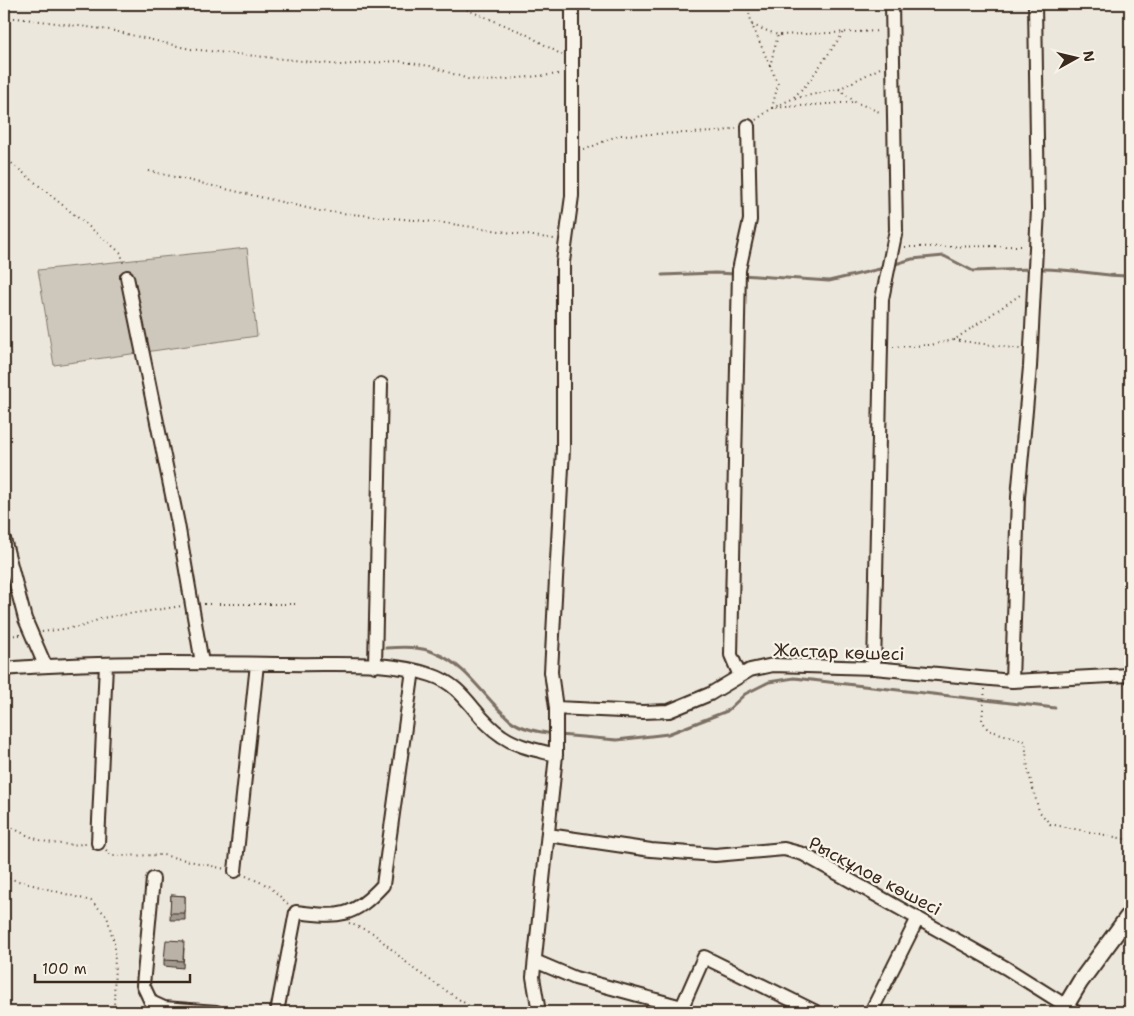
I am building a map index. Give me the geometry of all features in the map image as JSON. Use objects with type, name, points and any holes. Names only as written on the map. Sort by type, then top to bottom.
[{"type":"main road","points":[[1068,1010],[1080,982],[1130,914]]},
{"type":"street","points":[[539,1012],[533,977],[556,755],[556,708],[551,672],[563,449],[563,262],[572,196],[572,4]]},
{"type":"street","points":[[874,668],[882,299],[896,230],[892,4]]},
{"type":"street","points":[[1012,681],[1018,497],[1031,350],[1038,209],[1035,4]]},
{"type":"street","points":[[740,676],[731,655],[739,270],[750,220],[748,126]]},
{"type":"street","points":[[127,277],[202,663]]},
{"type":"street","points":[[376,666],[381,384]]},
{"type":"street","points":[[4,539],[25,619],[45,665]]},
{"type":"street","points":[[4,668],[45,665],[202,663],[397,666],[433,676],[458,689],[485,721],[502,736],[523,746],[556,755]]},
{"type":"street","points":[[98,843],[106,664]]},
{"type":"street","points":[[235,871],[257,664]]},
{"type":"street","name":"Жастар көшесі","points":[[556,708],[642,712],[669,711],[710,694],[750,670],[773,665],[874,668],[1012,681],[1130,675]]},
{"type":"street","points":[[277,1012],[296,912],[333,916],[353,911],[372,898],[384,885],[413,670]]},
{"type":"street","name":"Рыскұлов көшесі","points":[[548,835],[651,850],[715,856],[784,850],[803,854],[1006,968],[1068,1010]]},
{"type":"street","points":[[153,879],[144,985],[151,1002],[164,1008],[216,1012]]},
{"type":"street","points":[[871,1012],[918,918]]},
{"type":"street","points":[[535,961],[575,978],[682,1007],[704,958],[816,1012]]},
{"type":"path","points":[[453,4],[524,33],[572,67]]},
{"type":"path","points":[[747,4],[752,25],[778,84],[772,108]]},
{"type":"path","points":[[4,18],[110,30],[190,49],[340,65],[406,62],[430,66],[468,78],[486,81],[572,67]]},
{"type":"path","points":[[752,25],[778,34],[892,30]]},
{"type":"path","points":[[792,99],[807,84],[844,32]]},
{"type":"path","points":[[770,67],[778,34]]},
{"type":"path","points":[[572,156],[619,135],[719,132],[748,126],[772,108],[792,99],[839,88],[893,62]]},
{"type":"path","points":[[839,88],[855,102],[894,118]]},
{"type":"path","points":[[772,108],[855,102]]},
{"type":"path","points":[[4,157],[121,254],[127,277]]},
{"type":"path","points":[[149,171],[320,211],[446,223],[566,241]]},
{"type":"path","points":[[892,247],[1036,246]]},
{"type":"path","points":[[954,340],[1034,285]]},
{"type":"path","points":[[881,351],[895,347],[930,345],[954,340],[1031,350]]},
{"type":"path","points":[[4,636],[84,626],[102,618],[192,604],[296,604]]},
{"type":"path","points":[[986,679],[982,720],[988,730],[1025,741],[1028,770],[1039,811],[1044,818],[1050,824],[1130,840]]},
{"type":"path","points":[[4,824],[33,840],[63,845],[98,843],[112,856],[163,854],[235,871],[269,886],[296,912]]},
{"type":"path","points":[[4,877],[91,901],[107,916],[115,947],[114,1012]]},
{"type":"path","points":[[333,916],[373,933],[415,970],[478,1012]]},
{"type":"shaded area","points":[[247,248],[257,336],[54,365],[38,270]]},
{"type":"building","points":[[171,895],[185,896],[185,913],[170,913]]},
{"type":"building","points":[[166,940],[184,941],[183,961],[164,960]]},
{"type":"waterway","points":[[892,265],[912,259],[944,256],[973,271],[1032,269]]},
{"type":"waterway","points":[[742,275],[829,281],[884,268]]},
{"type":"waterway","points":[[1038,269],[1130,276]]},
{"type":"waterway","points":[[662,275],[736,274]]},
{"type":"waterway","points":[[386,648],[405,647],[423,649],[447,659],[466,674],[514,723],[525,728],[553,734]]},
{"type":"waterway","points":[[559,735],[617,740],[668,734],[727,711],[745,694],[769,682],[794,678],[1055,708]]}]
